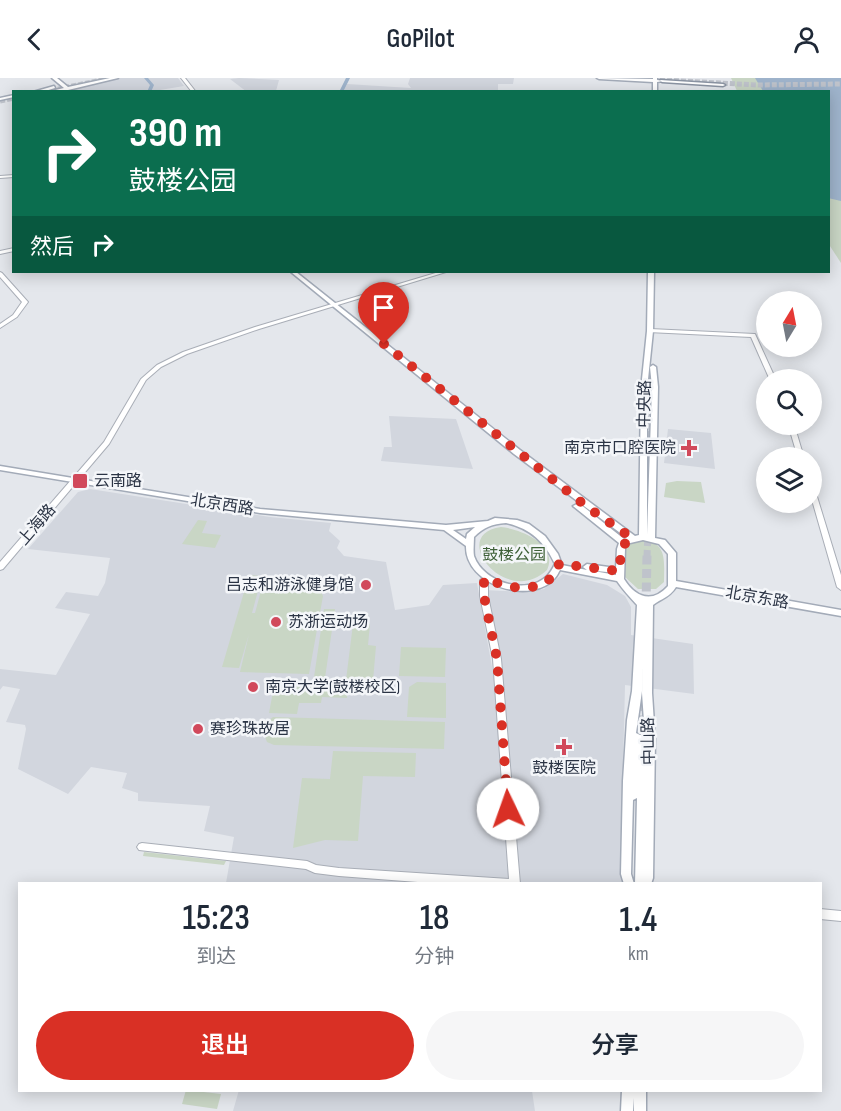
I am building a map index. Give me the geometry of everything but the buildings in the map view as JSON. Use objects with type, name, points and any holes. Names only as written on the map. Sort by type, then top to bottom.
[{"type":"highway","points":[[660,79],[722,83]]},
{"type":"main road","points":[[47,78],[63,89],[116,78]]},
{"type":"main road","points":[[54,78],[63,89]]},
{"type":"main road","points":[[63,89],[99,78]]},
{"type":"main road","points":[[599,78],[660,79]]},
{"type":"main road","points":[[289,273],[333,305],[623,542]]},
{"type":"main road","points":[[294,273],[517,452],[632,538]]},
{"type":"main road","name":"中央路","points":[[647,538],[655,387],[651,273]]},
{"type":"main road","name":"中央路","points":[[653,368],[649,397],[657,273]]},
{"type":"main road","name":"中央路","points":[[647,538],[644,389],[652,332]]},
{"type":"main road","name":"北京西路","points":[[0,468],[260,511],[446,528],[486,524]]},
{"type":"main road","points":[[512,522],[537,532],[550,546],[559,566],[547,581],[533,587],[513,588],[487,578],[472,565],[468,544],[471,533],[486,524],[512,522]]},
{"type":"main road","points":[[446,528],[468,544]]},
{"type":"main road","points":[[623,542],[632,538],[647,538],[663,542],[670,550],[672,583],[667,593],[652,601],[641,600],[634,596]]},
{"type":"main road","points":[[623,542],[619,575],[641,605],[637,691],[632,720],[628,781],[626,874],[629,882]]},
{"type":"main road","points":[[559,566],[619,575]]},
{"type":"main road","name":"北京东路","points":[[672,583],[841,613]]},
{"type":"main road","name":"中山路","points":[[646,882],[648,878],[650,749],[647,693],[648,614],[649,604],[652,601]]},
{"type":"main road","points":[[630,882],[640,737],[640,882]]},
{"type":"main road","points":[[627,1111],[628,1092]]},
{"type":"main road","points":[[640,1092],[640,1111]]},
{"type":"street","points":[[183,78],[192,90]]},
{"type":"street","points":[[74,482],[107,443],[144,379],[159,366],[185,353],[231,336],[440,273]]},
{"type":"street","points":[[0,274],[25,302],[15,316],[0,326]]},
{"type":"street","points":[[652,332],[753,335],[768,369]]},
{"type":"street","name":"上海路","points":[[0,567],[74,482]]},
{"type":"street","points":[[819,513],[841,586]]},
{"type":"street","points":[[487,578],[484,580],[484,596],[497,659],[514,882]]},
{"type":"street","points":[[142,848],[307,865],[339,872],[485,882]]},
{"type":"street","points":[[822,914],[841,916]]},
{"type":"shaded area","points":[[120,78],[178,78],[184,86],[160,90],[72,90],[70,88]]},
{"type":"shaded area","points":[[410,78],[514,78],[513,84],[498,84],[498,90],[344,90],[347,84],[411,88],[408,84]]},
{"type":"shaded area","points":[[230,79],[279,80],[276,90],[244,90]]},
{"type":"shaded area","points":[[389,416],[456,419],[473,469],[381,461],[384,447],[392,447]]},
{"type":"shaded area","name":"南京市口腔医院","points":[[668,429],[711,433],[715,469],[664,463]]},
{"type":"shaded area","name":"南京大学(鼓楼校区)","points":[[90,489],[270,517],[331,523],[329,531],[340,541],[337,548],[344,556],[386,562],[395,610],[429,605],[443,585],[477,583],[494,678],[513,882],[226,882],[234,837],[204,831],[210,806],[138,801],[138,793],[122,788],[127,773],[91,767],[68,794],[18,769],[25,725],[6,722],[20,689],[3,686],[0,690],[0,669],[56,675],[90,614],[55,608],[66,592],[98,596],[105,583],[110,558],[28,549],[78,492]]},
{"type":"shaded area","name":"鼓楼医院","points":[[563,574],[607,585],[625,596],[631,607],[631,635],[693,644],[694,694],[625,685],[622,810],[624,882],[515,882],[503,719],[484,590],[526,592],[544,589]]},
{"type":"shaded area","points":[[238,1092],[532,1092],[535,1111],[233,1111]]},
{"type":"green space","points":[[731,78],[841,78],[841,263],[830,246],[830,90],[737,90]]},
{"type":"green space","points":[[701,482],[705,503],[664,497],[666,483]]},
{"type":"green space","points":[[198,520],[207,521],[202,533],[221,535],[215,548],[182,544]]},
{"type":"green space","name":"鼓楼公园","points":[[501,527],[518,531],[536,539],[543,545],[548,553],[547,570],[531,580],[515,581],[500,575],[488,566],[481,554],[480,542],[486,532]]},
{"type":"green space","points":[[641,540],[656,544],[663,554],[664,582],[656,589],[638,589],[625,577],[626,546],[631,542]]},
{"type":"green space","name":"苏浙运动场","points":[[249,575],[262,576],[252,613],[255,613],[262,587],[272,584],[276,575],[302,577],[301,580],[314,585],[323,596],[309,674],[240,672],[249,634],[239,668],[222,667]]},
{"type":"green space","points":[[324,609],[335,609],[325,678],[314,677]]},
{"type":"green space","points":[[353,624],[370,624],[368,645],[376,646],[373,681],[346,680]]},
{"type":"green space","points":[[401,647],[446,648],[445,677],[399,676]]},
{"type":"green space","points":[[275,681],[348,683],[347,698],[322,697],[321,703],[299,703],[297,714],[269,713]]},
{"type":"green space","points":[[417,682],[446,683],[446,718],[407,717],[409,687]]},
{"type":"green space","points":[[273,717],[445,722],[444,749],[274,745],[267,742],[265,737],[268,721]]},
{"type":"green space","points":[[333,751],[416,753],[415,777],[363,776],[358,841],[325,840],[293,848],[302,778],[330,779]]},
{"type":"green space","points":[[144,852],[226,861],[224,865],[143,856]]},
{"type":"green space","points":[[185,1092],[221,1094],[217,1109],[182,1104]]},
{"type":"water","points":[[755,78],[841,78],[841,201],[830,198],[830,90],[762,90]]},
{"type":"waterway","points":[[146,78],[152,85],[150,90]]},
{"type":"waterway","points":[[342,90],[348,78]]},
{"type":"tunnel","points":[[54,90],[111,78]]},
{"type":"tunnel","points":[[625,78],[758,85],[841,84]]},
{"type":"tunnel","points":[[0,101],[12,98]]},
{"type":"tunnel","points":[[650,449],[651,397]]},
{"type":"tunnel","points":[[647,557],[648,531]]},
{"type":"tunnel","points":[[646,605],[647,555]]},
{"type":"tunnel","points":[[643,738],[644,705]]},
{"type":"place","name":"南京市口腔医院","points":[[689,448]]},
{"type":"place","name":"云南路","points":[[80,481]]},
{"type":"place","name":"吕志和游泳健身馆","points":[[366,585]]},
{"type":"place","name":"苏浙运动场","points":[[276,622]]},
{"type":"place","name":"南京大学(鼓楼校区)","points":[[253,687]]},
{"type":"place","name":"赛珍珠故居","points":[[198,729]]},
{"type":"place","name":"鼓楼医院","points":[[564,747]]},
{"type":"route","points":[[384,344],[587,507],[632,538],[623,542],[619,571],[559,564],[556,573],[547,581],[533,587],[513,588],[487,578],[484,580],[484,596],[496,649],[508,809]]}]
